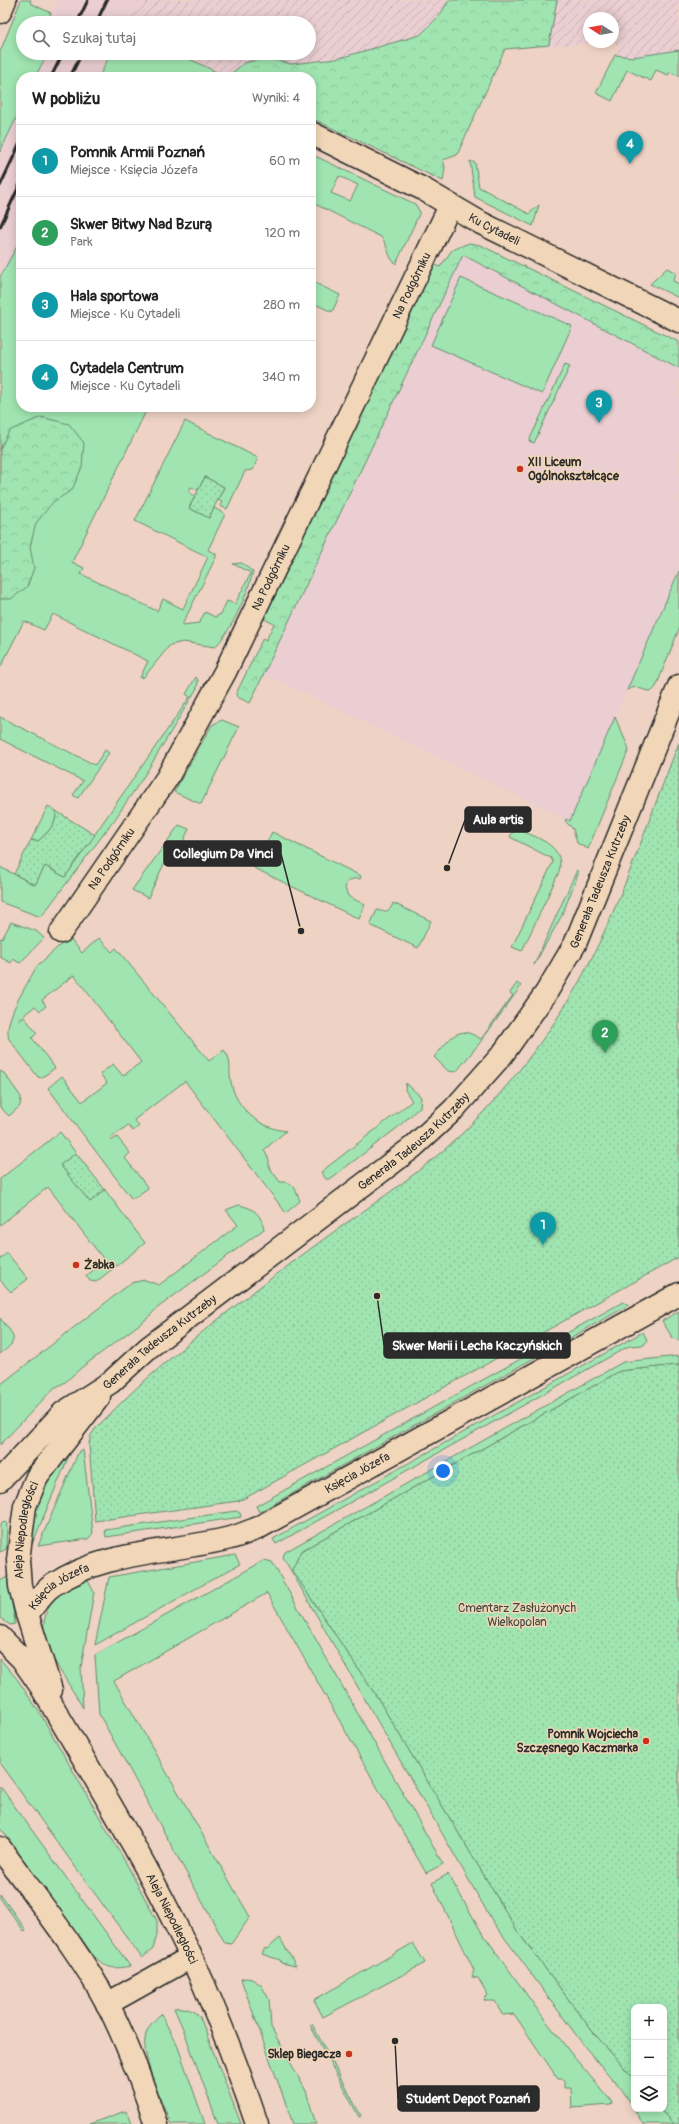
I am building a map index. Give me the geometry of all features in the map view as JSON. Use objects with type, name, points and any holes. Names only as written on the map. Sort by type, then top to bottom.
[{"type":"street","points":[[0,12],[5,0]]},
{"type":"street","name":"Ku Cytadeli","points":[[316,136],[423,189],[450,206],[537,251],[679,321]]},
{"type":"street","name":"Na Podgórniku","points":[[61,932],[166,778],[225,672],[450,206]]},
{"type":"street","name":"Generała Tadeusza Kutrzeby","points":[[0,1480],[63,1414],[111,1382],[148,1348],[413,1147],[453,1110],[502,1055],[546,993],[575,944],[679,686]]},
{"type":"street","name":"Księcia Józefa","points":[[27,1614],[52,1585],[80,1570],[110,1560],[141,1553],[231,1538],[256,1529],[679,1294]]},
{"type":"street","name":"Aleja Niepodległości","points":[[63,1724],[27,1614],[20,1586],[18,1560],[25,1506],[37,1477],[111,1382]]},
{"type":"street","name":"Aleja Niepodległości","points":[[0,1637],[22,1659],[63,1724],[139,1857],[191,1956],[223,2030],[257,2124]]},
{"type":"street","points":[[0,1848],[88,1972],[107,2004],[130,2055],[156,2124]]},
{"type":"street","points":[[107,2004],[191,1956]]},
{"type":"shaded area","points":[[57,0],[139,0],[131,16],[49,16]]},
{"type":"shaded area","points":[[139,0],[679,0],[679,50],[633,57],[615,55],[620,46],[619,12],[583,12],[583,44],[505,49],[316,76],[316,72],[217,72],[192,60],[316,60],[316,16],[131,16]]},
{"type":"shaded area","points":[[44,60],[108,60],[102,72],[38,72]]},
{"type":"shaded area","points":[[16,118],[16,248],[0,277],[0,152]]},
{"type":"shaded area","name":"XII Liceum Ogólnokształcące","points":[[463,255],[679,368],[679,571],[570,821],[264,674]]},
{"type":"green space","points":[[21,0],[31,0],[30,3],[51,13],[50,16],[16,16],[16,60],[44,60],[38,72],[16,72],[16,118],[0,152],[0,52]]},
{"type":"green space","points":[[449,0],[557,0],[549,45],[505,49],[457,155],[443,160],[445,167],[443,181],[316,120],[316,72],[233,72],[244,63],[257,60],[274,60],[291,64],[336,59],[420,35],[440,15]]},
{"type":"green space","points":[[679,50],[679,76],[670,72],[668,75],[656,70],[651,81],[627,70],[612,101],[596,93],[615,55],[633,57]]},
{"type":"green space","points":[[108,60],[192,60],[217,72],[102,72]]},
{"type":"green space","points":[[316,156],[415,204],[420,212],[396,264],[391,258],[384,240],[381,237],[316,204]],"holes":[[[339,176],[358,185],[350,201],[331,193]]]},
{"type":"green space","points":[[470,161],[475,163],[479,187],[529,214],[539,205],[533,226],[475,197]]},
{"type":"green space","points":[[469,243],[480,245],[679,342],[679,368],[463,255],[250,703],[237,697],[236,694],[263,638],[266,640],[274,624],[264,619],[433,264],[440,267],[452,250]]},
{"type":"green space","points":[[16,248],[16,412],[146,412],[72,562],[84,568],[81,574],[157,611],[163,599],[183,609],[208,557],[135,521],[185,421],[258,458],[253,470],[245,471],[227,509],[220,506],[222,502],[218,500],[224,487],[205,477],[198,490],[191,487],[189,492],[195,496],[189,508],[209,518],[214,508],[225,514],[208,550],[216,554],[216,557],[182,625],[199,623],[205,612],[215,617],[221,614],[227,601],[235,604],[251,573],[233,564],[242,563],[253,572],[243,601],[233,622],[215,647],[183,642],[170,645],[144,677],[140,678],[148,661],[53,614],[44,630],[24,621],[0,668],[0,277]]},
{"type":"green space","points":[[667,268],[676,273],[673,281],[679,284],[679,298],[650,284]]},
{"type":"green space","points":[[461,278],[572,326],[542,394],[431,345]]},
{"type":"green space","points":[[316,283],[340,295],[332,312],[316,304]]},
{"type":"green space","points":[[565,364],[570,366],[534,443],[529,441]]},
{"type":"green space","points":[[41,417],[69,424],[84,443],[82,467],[72,490],[53,502],[36,523],[30,547],[34,568],[27,587],[11,599],[0,599],[0,449],[9,431]]},
{"type":"green space","points":[[205,477],[224,487],[209,518],[189,508]]},
{"type":"green space","points":[[679,571],[679,629],[656,687],[651,692],[635,687],[627,690]]},
{"type":"green space","points":[[196,677],[198,680],[197,688],[146,773],[115,819],[41,917],[0,902],[0,867],[35,885],[45,866],[65,877],[190,697],[186,694]]},
{"type":"green space","points":[[0,717],[95,765],[105,750],[109,753],[78,798],[73,795],[83,781],[0,739]]},
{"type":"green space","points":[[615,717],[629,749],[588,849],[577,843],[573,829],[565,821],[566,819],[570,821]]},
{"type":"green space","points":[[222,720],[239,727],[201,804],[174,792],[212,725]]},
{"type":"green space","points":[[679,743],[679,1257],[247,1497],[238,1501],[95,1521],[89,1444],[91,1435],[96,1428],[168,1360],[248,1296],[402,1183],[449,1146],[497,1097],[526,1062],[573,994],[591,960],[623,888]]},
{"type":"green space","points":[[48,806],[56,811],[54,823],[45,835],[38,841],[31,840]]},
{"type":"green space","points":[[56,811],[95,835],[65,877],[45,866],[35,885],[14,874],[31,840],[38,841],[51,828],[54,823]]},
{"type":"green space","points":[[179,825],[189,829],[180,848],[173,845],[148,898],[132,890]]},
{"type":"green space","points":[[515,828],[547,843],[558,855],[560,862],[559,872],[522,951],[512,947],[553,862],[551,858],[510,837]]},
{"type":"green space","points":[[272,832],[361,876],[360,879],[356,878],[348,881],[345,888],[348,896],[365,905],[359,919],[254,868]]},
{"type":"green space","points":[[577,870],[579,872],[562,915],[534,965]]},
{"type":"green space","points":[[393,903],[431,921],[418,948],[370,925],[377,910],[387,911],[391,908]]},
{"type":"green space","points":[[11,922],[36,931],[44,938],[20,963],[13,959],[11,963],[0,957],[0,938],[2,939]]},
{"type":"green space","points":[[69,937],[82,953],[99,938],[112,952],[116,948],[209,1061],[224,1050],[229,1061],[230,1077],[234,1092],[244,1109],[251,1116],[267,1126],[286,1131],[264,1150],[269,1160],[269,1167],[280,1182],[285,1182],[294,1186],[300,1201],[286,1213],[185,1081],[134,1120],[139,1126],[133,1131],[128,1125],[110,1139],[111,1141],[117,1137],[130,1153],[125,1158],[148,1188],[134,1198],[131,1198],[48,1088],[62,1076],[82,1102],[107,1083],[100,1074],[113,1064],[123,1076],[141,1062],[74,975],[42,1000],[46,1006],[40,1011],[35,1006],[18,1020],[19,1021],[24,1017],[37,1033],[32,1038],[55,1068],[41,1078],[38,1077],[9,1039],[9,1023],[15,1006],[37,966]]},
{"type":"green space","points":[[517,983],[521,986],[482,1040],[456,1072],[448,1071],[434,1057],[454,1035],[466,1033],[472,1034],[481,1039],[513,995],[510,993]]},
{"type":"green space","points":[[0,1071],[4,1073],[21,1097],[20,1106],[9,1116],[0,1107]]},
{"type":"green space","points":[[406,1083],[421,1097],[420,1107],[397,1128],[330,1179],[326,1179],[321,1172],[412,1101],[405,1090]]},
{"type":"green space","points":[[60,1132],[76,1153],[61,1165],[90,1202],[105,1190],[145,1243],[96,1282],[90,1281],[86,1276],[105,1261],[48,1187],[0,1225],[0,1179]]},
{"type":"green space","points":[[76,1153],[105,1190],[90,1202],[60,1165]]},
{"type":"green space","points":[[239,1205],[256,1212],[261,1219],[264,1229],[156,1309],[149,1317],[81,1368],[64,1383],[54,1388],[0,1445],[0,1385],[131,1283],[145,1280],[159,1285],[238,1225],[226,1210]]},
{"type":"green space","points":[[7,1253],[28,1279],[11,1292],[0,1280],[0,1259]]},
{"type":"green space","points":[[623,1302],[629,1305],[259,1512],[256,1506]]},
{"type":"green space","points":[[679,1311],[679,1341],[672,1337],[662,1321]]},
{"type":"green space","points":[[0,1318],[12,1333],[13,1341],[7,1349],[0,1354]]},
{"type":"green space","points":[[643,1332],[647,1340],[644,1345],[629,1346],[276,1544],[273,1539]]},
{"type":"green space","points":[[679,1356],[679,1365],[620,1371],[301,1551],[292,1570],[377,1697],[518,1932],[593,2032],[631,2076],[631,2103],[625,2094],[585,2047],[493,1922],[283,1557],[285,1552],[623,1362]]},
{"type":"green space","name":"Cmentarz Zasłużonych Wielkopolan","points":[[679,1365],[679,2124],[673,2124],[663,2112],[667,2112],[667,2004],[631,2004],[631,2076],[593,2032],[518,1932],[377,1697],[292,1570],[301,1551],[620,1371]]},
{"type":"green space","points":[[73,1446],[31,1547],[28,1548],[33,1518],[42,1493]]},
{"type":"green space","points":[[83,1450],[93,1533],[88,1539],[38,1546],[79,1451]]},
{"type":"green space","points":[[236,1511],[240,1513],[241,1517],[106,1537],[105,1530]]},
{"type":"green space","points":[[5,1522],[7,1524],[6,1549],[0,1552],[0,1524]]},
{"type":"green space","points":[[235,1555],[240,1564],[95,1645],[109,1577]]},
{"type":"green space","points":[[265,1560],[272,1562],[443,1864],[426,1873],[267,1593],[114,1681],[250,1917],[231,1944],[225,1943],[99,1714],[95,1655]]},
{"type":"green space","points":[[7,1577],[15,1621],[15,1624],[10,1625],[0,1618],[0,1581]]},
{"type":"green space","points":[[88,1581],[94,1592],[81,1667],[83,1708],[49,1651],[44,1638],[44,1623],[45,1616],[54,1597],[66,1589]]},
{"type":"green space","points":[[0,1659],[17,1679],[38,1710],[127,1865],[157,1921],[157,1935],[153,1949],[142,1958],[0,1764]]},
{"type":"green space","points":[[0,1786],[130,1966],[118,1968],[109,1967],[92,1954],[0,1827]]},
{"type":"green space","points":[[448,1874],[481,1931],[573,2056],[612,2102],[611,2105],[572,2108],[571,2088],[564,2088],[564,2079],[558,2079],[514,2014],[503,2015],[495,2001],[485,2001],[484,1999],[488,1995],[478,1978],[472,1977],[474,1970],[432,1883]]},
{"type":"green space","points":[[0,1894],[26,1930],[24,1931],[0,1898]]},
{"type":"green space","points":[[280,1938],[296,1966],[281,1963],[280,1960],[262,1954],[265,1948],[267,1949]]},
{"type":"green space","points":[[413,1943],[425,1963],[323,2017],[314,2000]]},
{"type":"green space","points":[[241,1979],[252,1979],[261,1985],[269,1999],[271,2027],[306,2091],[316,2124],[293,2124]]},
{"type":"green space","points":[[174,2008],[188,2009],[200,2017],[241,2124],[218,2124]]},
{"type":"green space","points":[[161,2014],[178,2047],[205,2124],[171,2124],[158,2094],[147,2058],[145,2039],[150,2025]]},
{"type":"green space","points":[[312,2024],[361,2116],[359,2117],[310,2025]]},
{"type":"green space","points":[[126,2111],[131,2124],[89,2124]]},
{"type":"green space","points":[[636,2112],[663,2112],[673,2124],[643,2124]]},
{"type":"railway","points":[[80,16],[88,0]]},
{"type":"railway","points":[[99,16],[107,0]]},
{"type":"railway","points":[[54,72],[60,60]]},
{"type":"railway","points":[[72,72],[78,60]]},
{"type":"railway","points":[[0,186],[16,152]]},
{"type":"railway","points":[[0,227],[16,193]]},
{"type":"place","name":"Cytadela Centrum","points":[[630,164]]},
{"type":"place","name":"Hala sportowa","points":[[599,423]]},
{"type":"place","name":"XII Liceum Ogólnokształcące","points":[[520,469]]},
{"type":"place","name":"Aula artis","points":[[447,868]]},
{"type":"place","name":"Collegium Da Vinci","points":[[301,931]]},
{"type":"place","name":"Skwer Bitwy Nad Bzurą","points":[[605,1053]]},
{"type":"place","name":"Pomnik Armii Poznań","points":[[543,1245]]},
{"type":"place","name":"Żabka","points":[[76,1265]]},
{"type":"place","name":"Skwer Marii i Lecha Kaczyńskich","points":[[377,1296]]},
{"type":"place","name":"Pomnik Wojciecha Szczęsnego Kaczmarka","points":[[646,1741]]},
{"type":"place","name":"Student Depot Poznań","points":[[395,2041]]},
{"type":"place","name":"Sklep Biegacza","points":[[349,2054]]}]
